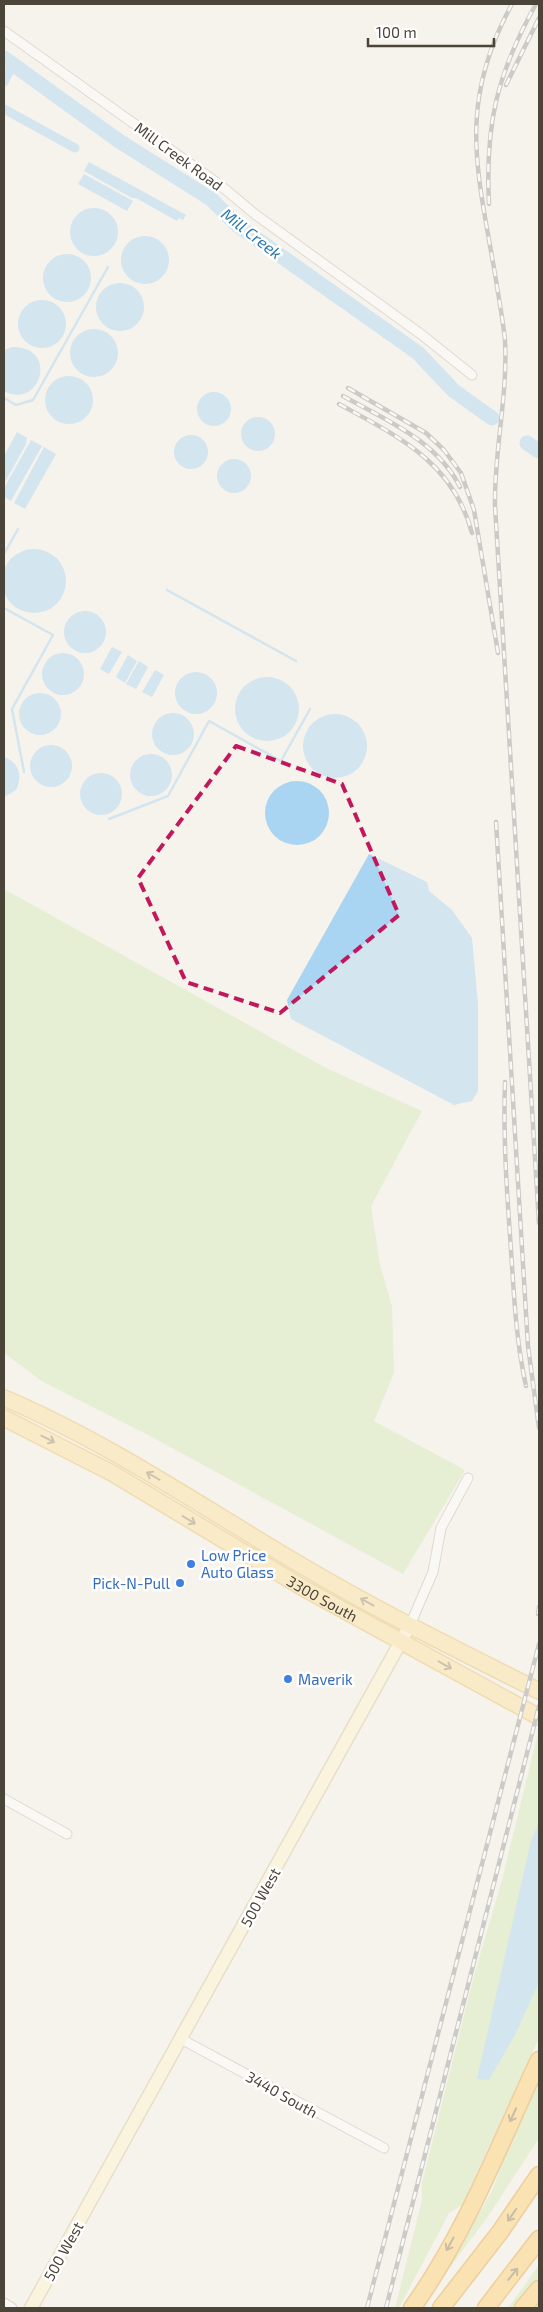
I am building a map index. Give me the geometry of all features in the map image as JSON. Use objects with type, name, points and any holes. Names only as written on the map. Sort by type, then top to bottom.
[{"type":"highway","points":[[412,2308],[427,2288],[463,2222],[539,2060]]},
{"type":"highway","points":[[441,2308],[500,2232],[539,2175]]},
{"type":"highway","points":[[486,2308],[539,2239]]},
{"type":"highway","points":[[523,2308],[539,2289]]},
{"type":"main road","name":"3300 South","points":[[4,1398],[63,1425],[122,1458],[304,1567],[410,1625],[539,1690]]},
{"type":"main road","name":"3300 South","points":[[4,1418],[112,1474],[305,1589],[539,1717]]},
{"type":"main road","name":"500 West","points":[[31,2308],[410,1625]]},
{"type":"street","name":"Mill Creek Road","points":[[4,31],[220,185],[256,214],[422,335],[472,375]]},
{"type":"street","name":"500 West","points":[[410,1625],[433,1572],[441,1528],[468,1478]]},
{"type":"street","points":[[4,1799],[66,1834]]},
{"type":"street","name":"3440 South","points":[[181,2040],[384,2148]]},
{"type":"street","points":[[4,2304],[12,2308]]},
{"type":"highlighted area","points":[[236,746],[342,784],[399,915],[280,1013],[186,982],[138,878]]},
{"type":"green space","points":[[4,889],[328,1069],[422,1111],[371,1206],[380,1265],[392,1306],[394,1373],[374,1421],[465,1470],[403,1574],[150,1436],[43,1382],[4,1353]]},
{"type":"green space","points":[[539,1729],[539,2038],[462,2205],[449,2213],[399,2308],[395,2308],[422,2200],[422,2183],[474,1976],[502,1880]]},
{"type":"green space","points":[[539,2083],[539,2138],[487,2218],[442,2278],[493,2189],[510,2142]]},
{"type":"green space","points":[[539,2265],[539,2278],[513,2308],[508,2308]]},
{"type":"water","points":[[89,162],[186,215],[183,220],[179,218],[177,221],[136,198],[132,198],[84,171]]},
{"type":"water","points":[[84,174],[133,201],[127,211],[78,184]]},
{"type":"water","points":[[94,208],[103,210],[111,215],[116,223],[118,232],[116,241],[111,249],[103,254],[94,256],[85,254],[77,249],[72,241],[70,232],[72,223],[77,215],[85,210]]},
{"type":"water","points":[[145,236],[154,238],[162,243],[167,251],[169,260],[167,269],[162,277],[154,282],[145,284],[136,282],[128,277],[123,269],[121,260],[123,251],[128,243],[136,238]]},
{"type":"water","points":[[67,254],[76,256],[84,261],[89,269],[91,278],[89,287],[84,295],[76,300],[67,302],[58,300],[50,295],[45,287],[43,278],[45,269],[50,261],[58,256]]},
{"type":"water","points":[[120,283],[129,285],[137,290],[142,298],[144,307],[142,316],[137,324],[129,329],[120,331],[111,329],[103,324],[98,316],[96,307],[98,298],[103,290],[111,285]]},
{"type":"water","points":[[42,300],[51,302],[59,307],[64,315],[66,324],[64,333],[59,341],[51,346],[42,348],[33,346],[25,341],[20,333],[18,324],[20,315],[25,307],[33,302]]},
{"type":"water","points":[[94,329],[103,331],[111,336],[116,344],[118,353],[116,362],[111,370],[103,375],[94,377],[85,375],[77,370],[72,362],[70,353],[72,344],[77,336],[85,331]]},
{"type":"water","points":[[12,347],[27,349],[36,356],[40,366],[40,376],[35,386],[27,392],[17,395],[4,391],[4,350]]},
{"type":"water","points":[[69,376],[78,378],[86,383],[91,391],[93,400],[91,409],[86,417],[78,422],[69,424],[60,422],[52,417],[47,409],[45,400],[47,391],[52,383],[60,378]]},
{"type":"water","points":[[214,392],[226,397],[231,409],[226,421],[214,426],[202,421],[197,409],[202,397]]},
{"type":"water","points":[[258,417],[270,422],[275,434],[270,446],[258,451],[246,446],[241,434],[246,422]]},
{"type":"water","points":[[17,432],[27,438],[26,444],[4,484],[4,456]]},
{"type":"water","points":[[191,435],[203,440],[208,452],[203,464],[191,469],[179,464],[174,452],[179,440]]},
{"type":"water","points":[[31,440],[42,446],[11,501],[4,497],[4,488]]},
{"type":"water","points":[[44,447],[56,454],[25,509],[14,503]]},
{"type":"water","points":[[234,459],[246,464],[251,476],[246,488],[234,493],[222,488],[217,476],[222,464]]},
{"type":"water","points":[[28,549],[40,549],[57,558],[64,569],[66,581],[64,593],[57,604],[40,613],[28,613],[16,608],[7,599],[2,587],[2,575],[7,563],[16,554]]},
{"type":"water","points":[[81,611],[89,611],[100,617],[106,632],[100,647],[89,653],[81,653],[70,647],[64,636],[64,628],[70,617]]},
{"type":"water","points":[[112,647],[122,652],[109,674],[100,669]]},
{"type":"water","points":[[59,653],[67,653],[78,659],[84,674],[78,689],[67,695],[59,695],[48,689],[42,678],[42,670],[48,659]]},
{"type":"water","points":[[128,655],[137,661],[125,683],[116,677]]},
{"type":"water","points":[[139,661],[148,667],[136,689],[126,684]]},
{"type":"water","points":[[155,670],[164,675],[152,697],[142,692]]},
{"type":"water","points":[[192,672],[200,672],[211,678],[217,693],[211,708],[200,714],[192,714],[181,708],[175,697],[175,689],[181,678]]},
{"type":"water","points":[[261,677],[273,677],[290,686],[297,697],[299,709],[297,721],[290,732],[273,741],[261,741],[249,736],[240,727],[235,715],[235,703],[240,691],[249,682]]},
{"type":"water","points":[[36,693],[44,693],[55,699],[61,714],[55,729],[44,735],[36,735],[25,729],[19,718],[19,710],[25,699]]},
{"type":"water","points":[[169,713],[177,713],[188,719],[194,734],[188,749],[177,755],[169,755],[158,749],[152,738],[152,730],[158,719]]},
{"type":"water","points":[[329,714],[341,714],[358,723],[365,734],[367,746],[365,758],[358,769],[341,778],[329,778],[317,773],[308,764],[303,752],[303,740],[308,728],[317,719]]},
{"type":"water","points":[[47,745],[55,745],[66,751],[72,766],[66,781],[55,787],[47,787],[36,781],[30,770],[30,762],[36,751]]},
{"type":"water","points":[[147,754],[155,754],[166,760],[172,775],[166,790],[155,796],[147,796],[136,790],[130,779],[130,771],[136,760]]},
{"type":"water","points":[[4,757],[16,766],[19,780],[16,790],[4,797]]},
{"type":"water","points":[[97,773],[105,773],[116,779],[122,794],[116,809],[105,815],[97,815],[86,809],[80,798],[80,790],[86,779]]},
{"type":"water","points":[[291,781],[303,781],[320,790],[327,801],[329,813],[327,825],[320,836],[303,845],[291,845],[279,840],[270,831],[265,819],[265,807],[270,795],[279,786]]},
{"type":"water","points":[[369,854],[427,882],[429,891],[452,910],[472,938],[478,1004],[478,1091],[472,1101],[454,1105],[291,1019],[287,1000]]},
{"type":"water","points":[[539,1822],[539,1982],[516,2033],[489,2080],[477,2079],[531,1841]]},
{"type":"waterway","name":"Mill Creek","points":[[4,58],[119,141],[211,199],[237,225],[418,353],[454,391],[492,418]]},
{"type":"waterway","points":[[4,82],[13,64]]},
{"type":"waterway","points":[[4,109],[75,148]]},
{"type":"waterway","points":[[4,398],[16,405],[33,400],[108,267]]},
{"type":"waterway","name":"Mill Creek","points":[[527,443],[539,451]]},
{"type":"waterway","points":[[4,554],[18,529]]},
{"type":"waterway","points":[[167,590],[296,661]]},
{"type":"waterway","points":[[4,608],[53,635],[12,709],[24,772]]},
{"type":"waterway","points":[[109,819],[168,796],[209,721],[281,761],[310,709]]},
{"type":"railway","points":[[512,4],[494,41],[483,75],[476,140],[478,172],[505,340],[505,382],[495,485],[495,506],[539,1223]]},
{"type":"railway","points":[[489,204],[489,149],[496,100],[512,54],[536,4]]},
{"type":"railway","points":[[506,85],[539,18]]},
{"type":"railway","points":[[348,388],[426,433],[444,450],[461,473],[474,510],[498,653]]},
{"type":"railway","points":[[343,396],[393,423],[424,444],[450,471],[460,487]]},
{"type":"railway","points":[[339,404],[382,428],[421,454],[452,488],[463,508],[472,533]]},
{"type":"railway","points":[[496,822],[528,1346],[539,1428]]},
{"type":"railway","points":[[505,1082],[506,1166],[513,1284],[526,1386]]},
{"type":"railway","points":[[538,1614],[539,1607]]},
{"type":"railway","points":[[367,2308],[539,1644]]},
{"type":"railway","points":[[386,2308],[539,1706]]},
{"type":"place","name":"Low Price Auto Glass","points":[[191,1564]]},
{"type":"place","name":"Pick-N-Pull","points":[[180,1583]]},
{"type":"place","name":"Maverik","points":[[288,1679]]}]
